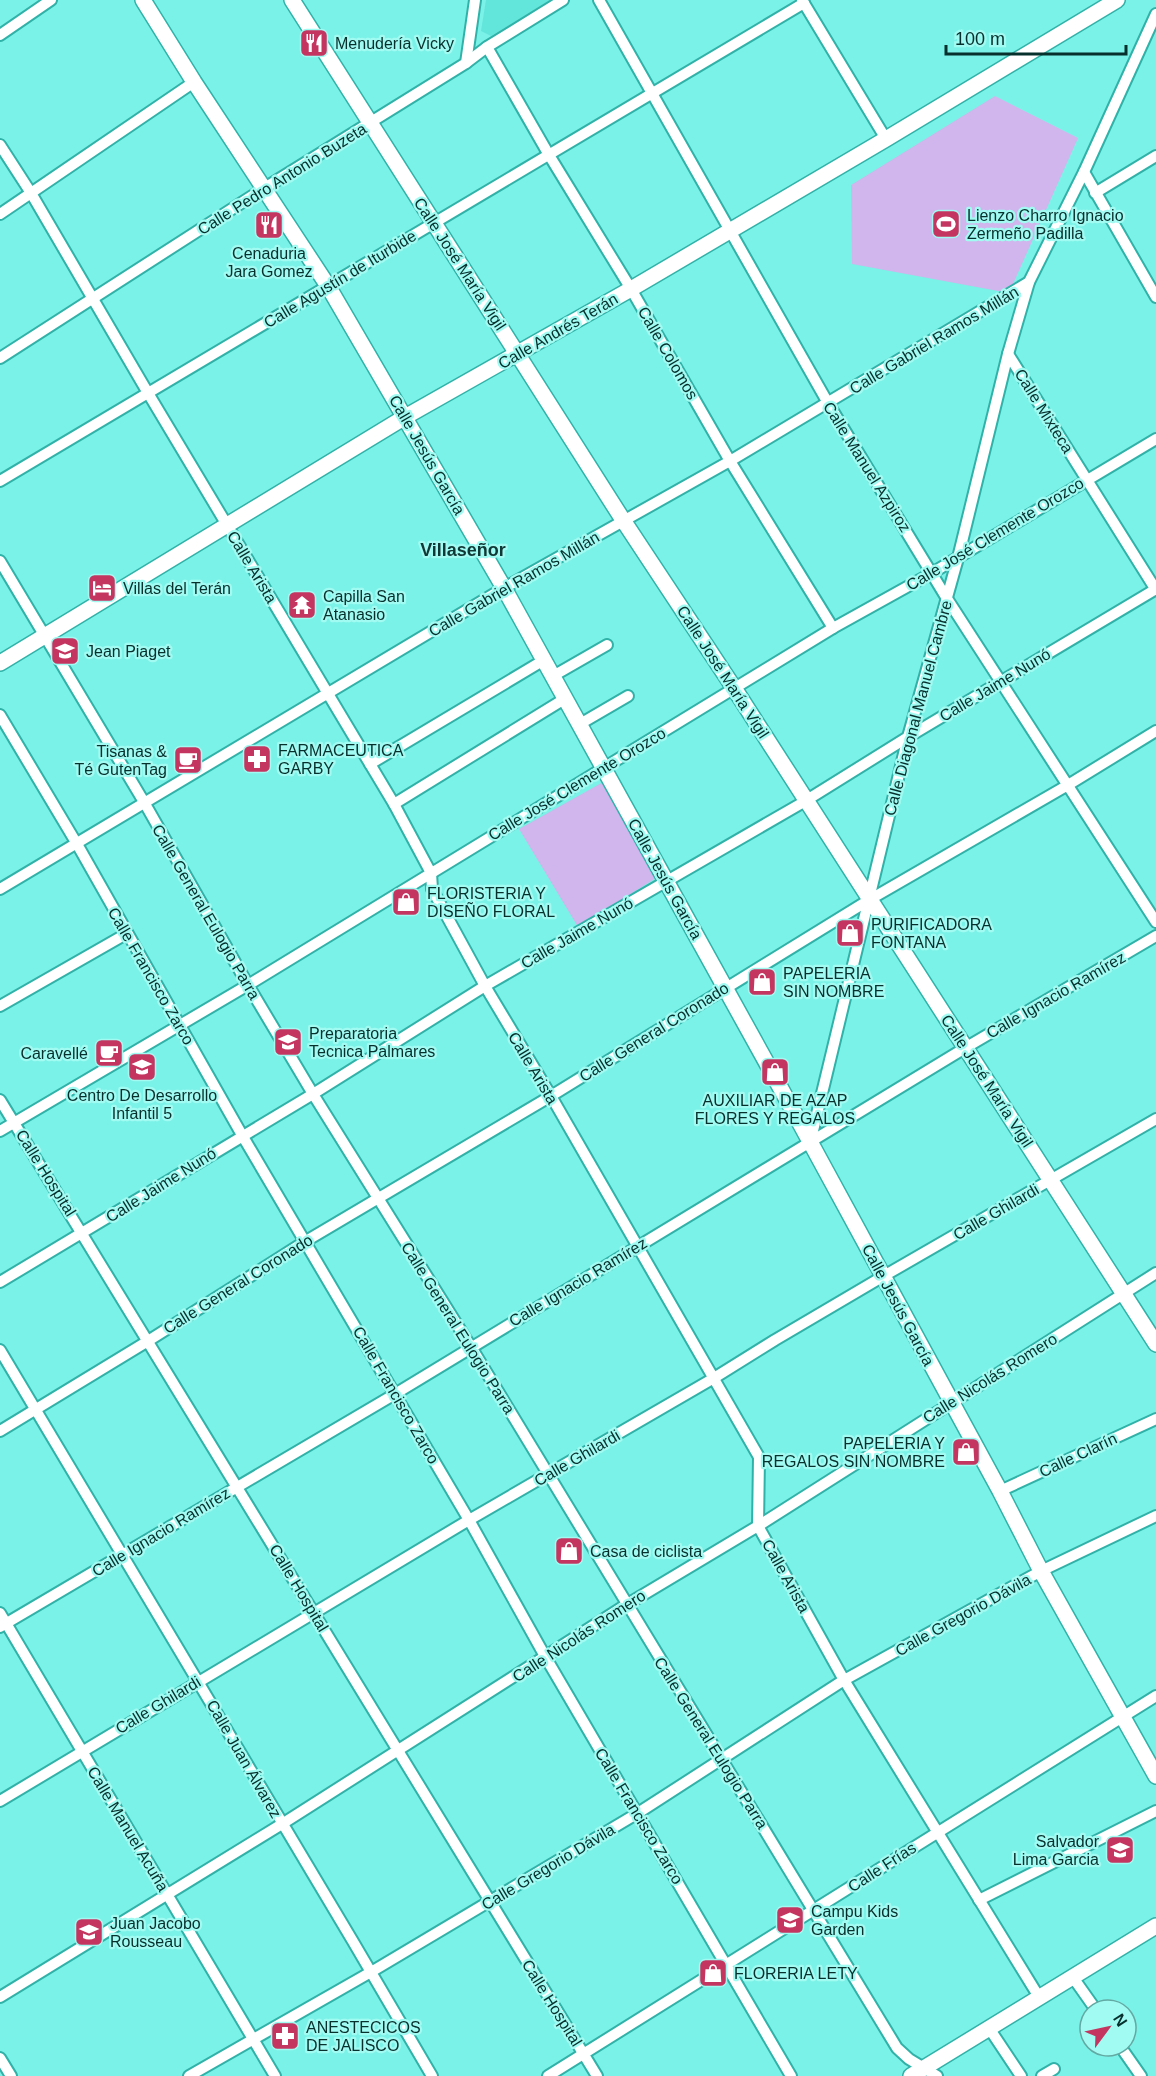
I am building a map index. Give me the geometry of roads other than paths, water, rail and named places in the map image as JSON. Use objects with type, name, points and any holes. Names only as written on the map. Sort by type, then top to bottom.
[{"type":"street","points":[[0,35],[51,0]]},
{"type":"street","name":"Calle Jesús García","points":[[143,0],[263,189],[328,286],[504,588],[726,987],[1000,1491],[1041,1571],[1156,1776]]},
{"type":"street","name":"Calle José María Vigil","points":[[292,0],[623,520],[734,688],[1156,1344]]},
{"type":"street","points":[[465,63],[475,0]]},
{"type":"street","name":"Calle Pedro Antonio Buzeta","points":[[0,358],[563,0]]},
{"type":"street","name":"Calle Manuel Azpiroz","points":[[599,0],[828,403],[946,597],[1156,922]]},
{"type":"street","name":"Calle Andrés Terán","points":[[0,663],[405,417],[631,289],[1117,0]]},
{"type":"street","points":[[803,1],[886,139]]},
{"type":"street","name":"Calle Agustín de Iturbide","points":[[0,481],[651,94],[803,1]]},
{"type":"street","name":"Calle Diagonal Manuel Cambre","points":[[810,1143],[908,737],[958,558],[1008,354],[1029,282],[1084,172],[1156,14]]},
{"type":"street","name":"Calle Colomos","points":[[487,47],[730,461],[833,628]]},
{"type":"street","points":[[0,214],[194,82]]},
{"type":"street","name":"Calle Arista","points":[[1,147],[394,804],[431,873],[432,889],[485,987],[551,1096],[759,1457],[758,1526],[844,1680],[1038,1997]]},
{"type":"street","points":[[1095,193],[1156,156]]},
{"type":"street","points":[[1084,172],[1156,297]]},
{"type":"street","name":"Calle Gabriel Ramos Millán","points":[[0,889],[504,588],[730,461],[1029,282]]},
{"type":"street","name":"Calle Mixteca","points":[[1008,354],[1156,589]]},
{"type":"street","name":"Calle José Clemente Orozco","points":[[0,1131],[248,985],[833,628],[958,558],[1156,439]]},
{"type":"street","name":"Calle General Eulogio Parra","points":[[0,561],[144,802],[313,1094],[471,1347],[897,2048],[924,2073]]},
{"type":"street","name":"Calle Jaime Nunó","points":[[0,1282],[313,1094],[485,987],[806,801],[908,737],[1156,589]]},
{"type":"street","points":[[553,676],[607,645]]},
{"type":"street","points":[[370,764],[544,660]]},
{"type":"street","points":[[580,724],[628,696]]},
{"type":"street","points":[[394,804],[566,698]]},
{"type":"street","name":"Calle Francisco Zarco","points":[[0,715],[77,844],[242,1135],[469,1520],[546,1658],[791,2076]]},
{"type":"street","name":"Calle General Coronado","points":[[0,1431],[306,1241],[551,1096],[869,900],[1068,785],[1156,731]]},
{"type":"street","points":[[0,1006],[126,933]]},
{"type":"street","name":"Calle Ignacio Ramírez","points":[[3,1625],[395,1394],[965,1048],[1156,936]]},
{"type":"street","name":"Calle Hospital","points":[[0,1100],[597,2076]]},
{"type":"street","name":"Calle Ghilardi","points":[[0,1801],[199,1680],[714,1378],[882,1276],[1156,1119]]},
{"type":"street","name":"Calle Nicolás Romero","points":[[0,1997],[282,1824],[626,1605],[758,1526],[1156,1273]]},
{"type":"street","name":"Calle Juan Álvarez","points":[[0,1350],[122,1556],[199,1680],[432,2076]]},
{"type":"street","name":"Calle Clarín","points":[[1000,1491],[1156,1419]]},
{"type":"street","name":"Calle Gregorio Dávila","points":[[189,2076],[371,1972],[638,1813],[844,1680],[1041,1571],[1156,1516]]},
{"type":"street","name":"Calle Manuel Acuña","points":[[0,1613],[3,1625],[82,1751],[274,2076]]},
{"type":"street","name":"Calle Frías","points":[[548,2076],[1156,1696]]},
{"type":"street","points":[[979,1900],[1156,1811]]},
{"type":"street","points":[[924,2073],[989,2028],[1156,1926]]},
{"type":"street","points":[[1072,1976],[1087,1998]]},
{"type":"street","points":[[989,2028],[1021,2076]]},
{"type":"street","points":[[0,2058],[11,2076]]},
{"type":"street","points":[[1128,2058],[1140,2076]]},
{"type":"street","points":[[1042,2076],[1054,2069]]},
{"type":"place","name":"Menudería Vicky","points":[[314,43]]},
{"type":"place","name":"Lienzo Charro Ignacio Zermeño Padilla","points":[[946,224]]},
{"type":"place","name":"Cenaduria Jara Gomez","points":[[269,225]]},
{"type":"place","name":"Villas del Terán","points":[[102,588]]},
{"type":"place","name":"Capilla San Atanasio","points":[[302,605]]},
{"type":"place","name":"Jean Piaget","points":[[65,651]]},
{"type":"place","name":"FARMACEUTICA GARBY","points":[[257,759]]},
{"type":"place","name":"Tisanas & Té GutenTag","points":[[188,760]]},
{"type":"place","name":"FLORISTERIA Y DISEÑO FLORAL","points":[[406,902]]},
{"type":"place","name":"PURIFICADORA FONTANA","points":[[850,933]]},
{"type":"place","name":"PAPELERIA SIN NOMBRE","points":[[762,982]]},
{"type":"place","name":"Preparatoria Tecnica Palmares","points":[[288,1042]]},
{"type":"place","name":"Caravellé","points":[[109,1053]]},
{"type":"place","name":"Centro De Desarrollo Infantil 5","points":[[142,1067]]},
{"type":"place","name":"AUXILIAR DE AZAP FLORES Y REGALOS","points":[[775,1072]]},
{"type":"place","name":"PAPELERIA Y REGALOS SIN NOMBRE","points":[[966,1452]]},
{"type":"place","name":"Casa de ciclista","points":[[569,1551]]},
{"type":"place","name":"Salvador Lima Garcia","points":[[1120,1850]]},
{"type":"place","name":"Campu Kids Garden","points":[[790,1920]]},
{"type":"place","name":"Juan Jacobo Rousseau","points":[[89,1932]]},
{"type":"place","name":"FLORERIA LETY","points":[[713,1973]]},
{"type":"place","name":"ANESTECICOS DE JALISCO","points":[[285,2036]]},
{"type":"district","name":"Villaseñor","points":[[463,550]]}]
